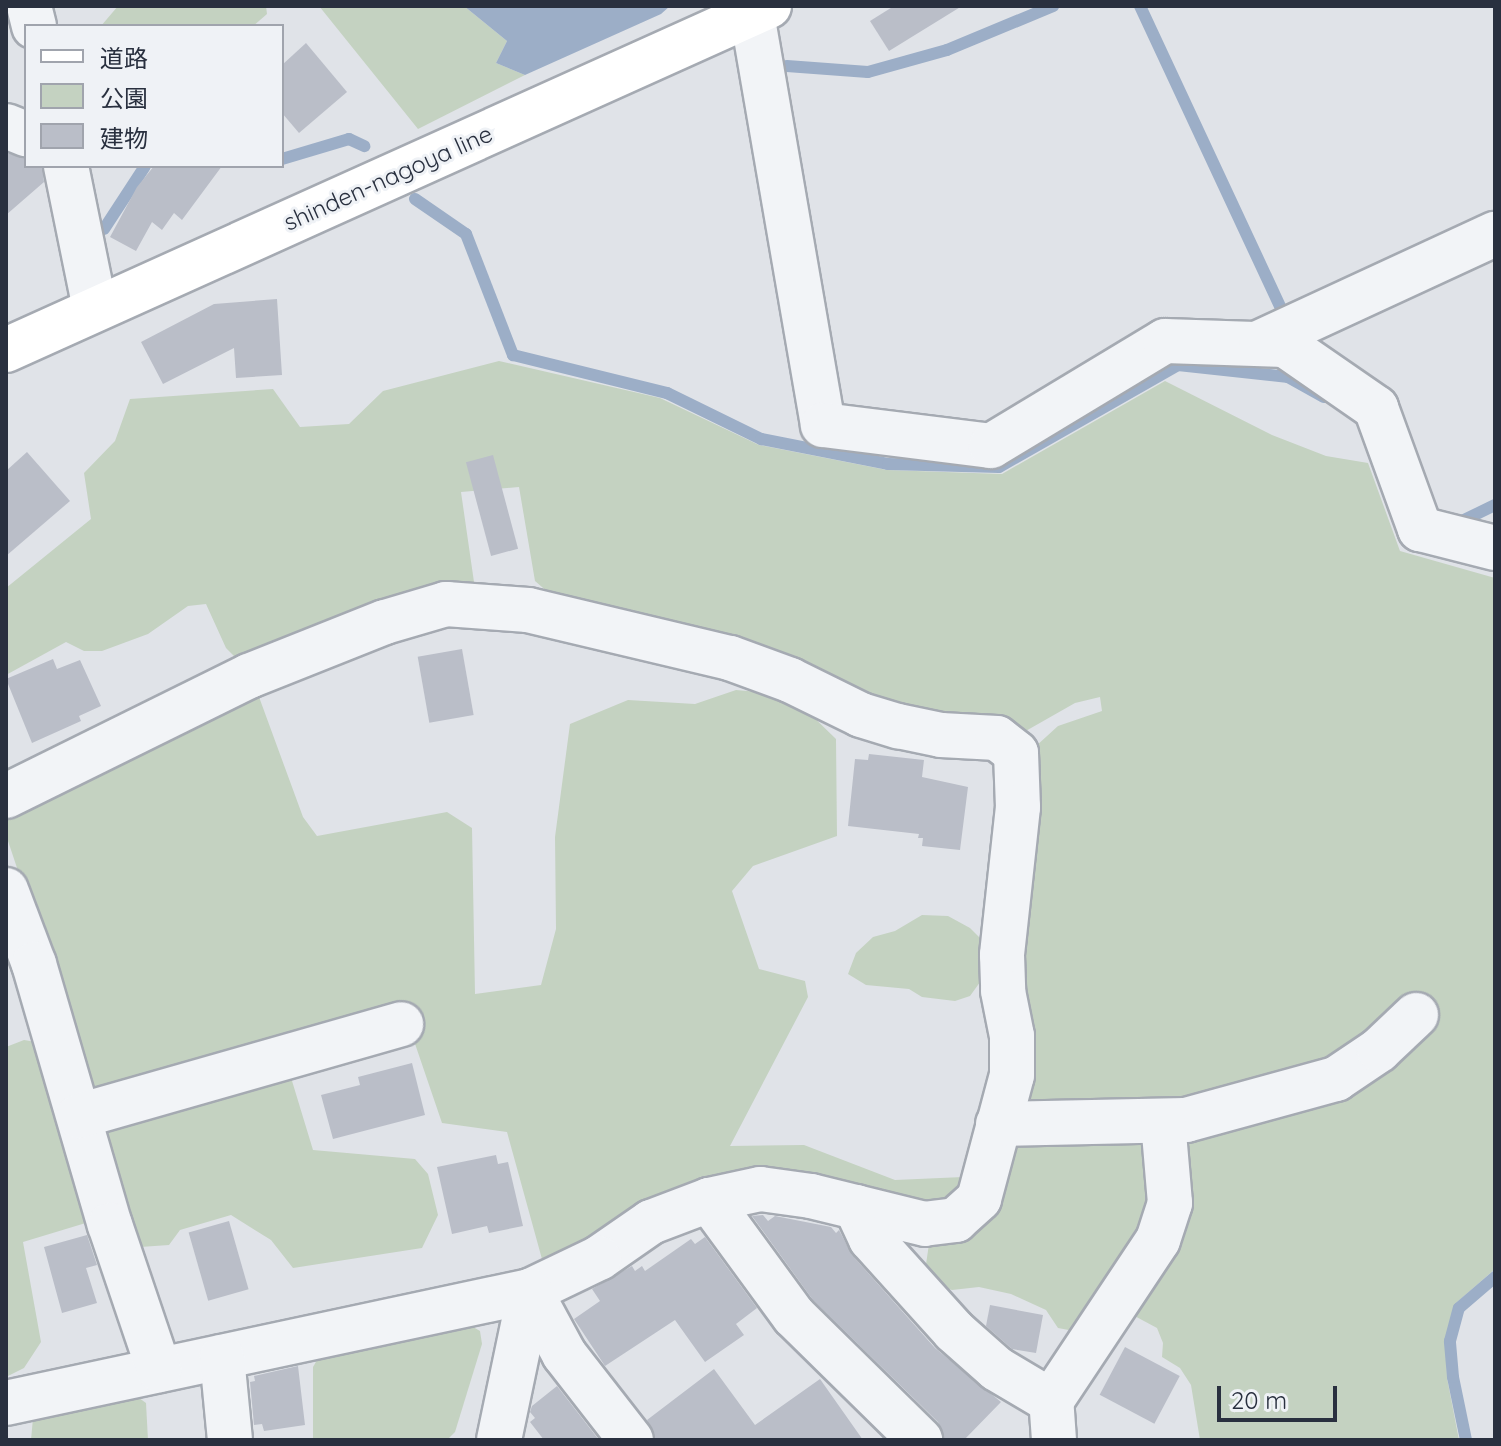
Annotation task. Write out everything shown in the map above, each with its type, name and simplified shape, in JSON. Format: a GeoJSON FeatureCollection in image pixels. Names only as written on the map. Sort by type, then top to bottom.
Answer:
{"type":"FeatureCollection","features":[{"type":"Feature","properties":{"kind":"main road","name":"shinden-nagoya line"},"geometry":{"type":"LineString","coordinates":[[6,350],[752,11]]}},
{"type":"Feature","properties":{"kind":"street"},"geometry":{"type":"LineString","coordinates":[[752,11],[823,425],[991,446],[1165,341],[1285,345],[1376,408],[1420,529],[1495,548]]}},
{"type":"Feature","properties":{"kind":"street"},"geometry":{"type":"LineString","coordinates":[[66,168],[95,309]]}},
{"type":"Feature","properties":{"kind":"street"},"geometry":{"type":"LineString","coordinates":[[1261,342],[1495,234]]}},
{"type":"Feature","properties":{"kind":"street"},"geometry":{"type":"LineString","coordinates":[[6,796],[249,676],[385,622],[446,604],[528,610],[715,654],[790,680],[861,715],[941,735],[997,738],[1016,753],[1018,807],[1002,955],[1003,991],[1012,1036],[1012,1075],[979,1199],[956,1220],[925,1224],[760,1189],[709,1200],[651,1222],[599,1258],[530,1291],[6,1403]]}},
{"type":"Feature","properties":{"kind":"street"},"geometry":{"type":"LineString","coordinates":[[6,890],[34,964],[110,1225],[159,1370]]}},
{"type":"Feature","properties":{"kind":"street"},"geometry":{"type":"LineString","coordinates":[[998,1124],[1186,1120],[1336,1079],[1379,1050],[1416,1015]]}},
{"type":"Feature","properties":{"kind":"street"},"geometry":{"type":"LineString","coordinates":[[79,1116],[401,1024]]}},
{"type":"Feature","properties":{"kind":"street"},"geometry":{"type":"LineString","coordinates":[[856,1207],[871,1239],[954,1331],[1052,1421],[1158,1240],[1170,1203],[1163,1121]]}},
{"type":"Feature","properties":{"kind":"street"},"geometry":{"type":"LineString","coordinates":[[709,1200],[794,1316],[920,1440]]}},
{"type":"Feature","properties":{"kind":"street"},"geometry":{"type":"LineString","coordinates":[[499,1440],[530,1291]]}},
{"type":"Feature","properties":{"kind":"street"},"geometry":{"type":"LineString","coordinates":[[530,1291],[564,1354],[631,1440]]}},
{"type":"Feature","properties":{"kind":"street"},"geometry":{"type":"LineString","coordinates":[[222,1357],[230,1440]]}},
{"type":"Feature","properties":{"kind":"green space"},"geometry":{"type":"Polygon","coordinates":[[[118,6],[266,6],[267,14],[255,24],[103,24],[118,6]]]}},
{"type":"Feature","properties":{"kind":"green space"},"geometry":{"type":"Polygon","coordinates":[[[319,6],[464,6],[507,41],[496,63],[525,75],[418,129],[319,6]]]}},
{"type":"Feature","properties":{"kind":"green space"},"geometry":{"type":"Polygon","coordinates":[[[499,361],[660,398],[759,445],[887,470],[1002,474],[1165,381],[1272,435],[1326,456],[1368,463],[1400,551],[1495,578],[1495,1269],[1456,1303],[1446,1339],[1447,1378],[1459,1440],[1200,1440],[1191,1385],[1180,1368],[1162,1357],[1163,1343],[1157,1328],[1129,1313],[1172,1128],[1358,1054],[1184,1111],[1012,1113],[1024,757],[1058,726],[1102,711],[1100,697],[1075,703],[1024,732],[949,727],[564,606],[535,581],[519,487],[461,492],[474,582],[465,590],[239,661],[226,648],[206,604],[188,606],[148,634],[102,651],[84,651],[66,642],[6,675],[6,588],[91,519],[84,473],[115,441],[130,399],[273,389],[300,427],[349,424],[383,391],[499,361]]]}},
{"type":"Feature","properties":{"kind":"green space"},"geometry":{"type":"Polygon","coordinates":[[[255,686],[303,817],[317,836],[447,812],[472,828],[475,994],[541,985],[556,929],[555,837],[570,724],[628,700],[695,704],[736,690],[782,694],[799,703],[836,739],[837,836],[753,866],[732,891],[759,969],[805,981],[808,997],[730,1146],[804,1145],[895,1180],[963,1177],[960,1207],[763,1179],[545,1270],[507,1132],[442,1123],[412,1035],[95,1101],[6,835],[6,809],[255,686]]]}},
{"type":"Feature","properties":{"kind":"green space"},"geometry":{"type":"Polygon","coordinates":[[[922,915],[948,916],[970,928],[986,944],[983,978],[970,996],[955,1001],[922,997],[909,989],[866,985],[848,974],[856,953],[873,937],[895,931],[922,915]]]}},
{"type":"Feature","properties":{"kind":"green space"},"geometry":{"type":"Polygon","coordinates":[[[24,1040],[42,1043],[89,1222],[23,1242],[41,1342],[24,1368],[6,1377],[6,1047],[24,1040]]]}},
{"type":"Feature","properties":{"kind":"green space"},"geometry":{"type":"Polygon","coordinates":[[[289,1071],[313,1150],[415,1159],[428,1174],[438,1215],[422,1248],[293,1268],[271,1240],[231,1215],[180,1230],[169,1245],[140,1247],[93,1128],[289,1071]]]}},
{"type":"Feature","properties":{"kind":"green space"},"geometry":{"type":"Polygon","coordinates":[[[1156,1128],[1159,1208],[1074,1331],[1058,1328],[1046,1310],[1011,1294],[979,1287],[952,1290],[935,1284],[925,1271],[929,1244],[1007,1134],[1156,1128]]]}},
{"type":"Feature","properties":{"kind":"green space"},"geometry":{"type":"Polygon","coordinates":[[[463,1321],[480,1331],[482,1344],[455,1432],[447,1440],[313,1440],[313,1367],[320,1355],[463,1321]]]}},
{"type":"Feature","properties":{"kind":"green space"},"geometry":{"type":"Polygon","coordinates":[[[135,1395],[146,1403],[148,1440],[31,1440],[33,1418],[135,1395]]]}},
{"type":"Feature","properties":{"kind":"water"},"geometry":{"type":"Polygon","coordinates":[[[464,6],[670,6],[661,14],[525,75],[496,63],[507,41],[464,6]]]}},
{"type":"Feature","properties":{"kind":"building"},"geometry":{"type":"Polygon","coordinates":[[[894,6],[962,6],[889,51],[870,21],[894,6]]]}},
{"type":"Feature","properties":{"kind":"building"},"geometry":{"type":"Polygon","coordinates":[[[306,43],[347,92],[299,133],[284,115],[284,63],[306,43]]]}},
{"type":"Feature","properties":{"kind":"building"},"geometry":{"type":"Polygon","coordinates":[[[6,153],[24,158],[24,168],[42,168],[44,182],[6,215],[6,153]]]}},
{"type":"Feature","properties":{"kind":"building"},"geometry":{"type":"Polygon","coordinates":[[[152,168],[221,168],[182,220],[174,213],[162,230],[152,222],[136,251],[110,237],[137,187],[152,168]]]}},
{"type":"Feature","properties":{"kind":"building"},"geometry":{"type":"Polygon","coordinates":[[[277,299],[282,375],[236,378],[234,348],[163,384],[141,342],[214,304],[277,299]]]}},
{"type":"Feature","properties":{"kind":"building"},"geometry":{"type":"Polygon","coordinates":[[[27,452],[70,501],[6,556],[6,471],[27,452]]]}},
{"type":"Feature","properties":{"kind":"building"},"geometry":{"type":"Polygon","coordinates":[[[493,455],[518,549],[491,556],[466,462],[493,455]]]}},
{"type":"Feature","properties":{"kind":"building"},"geometry":{"type":"Polygon","coordinates":[[[462,649],[474,715],[429,723],[418,657],[462,649]]]}},
{"type":"Feature","properties":{"kind":"building"},"geometry":{"type":"Polygon","coordinates":[[[53,659],[57,669],[80,660],[101,706],[79,716],[81,721],[32,743],[6,679],[53,659]]]}},
{"type":"Feature","properties":{"kind":"building"},"geometry":{"type":"Polygon","coordinates":[[[869,754],[924,760],[922,777],[968,787],[960,850],[922,846],[923,838],[918,838],[919,834],[848,826],[855,759],[868,760],[869,754]]]}},
{"type":"Feature","properties":{"kind":"building"},"geometry":{"type":"Polygon","coordinates":[[[412,1063],[425,1115],[333,1139],[321,1095],[360,1085],[358,1077],[412,1063]]]}},
{"type":"Feature","properties":{"kind":"building"},"geometry":{"type":"Polygon","coordinates":[[[496,1155],[498,1164],[508,1162],[523,1226],[489,1233],[487,1226],[452,1234],[437,1167],[496,1155]]]}},
{"type":"Feature","properties":{"kind":"building"},"geometry":{"type":"Polygon","coordinates":[[[763,1215],[768,1221],[775,1216],[831,1227],[836,1233],[839,1230],[852,1255],[935,1348],[1001,1402],[964,1440],[944,1440],[938,1422],[813,1300],[752,1216],[763,1215]]]}},
{"type":"Feature","properties":{"kind":"building"},"geometry":{"type":"Polygon","coordinates":[[[229,1221],[249,1289],[208,1301],[189,1233],[229,1221]]]}},
{"type":"Feature","properties":{"kind":"building"},"geometry":{"type":"Polygon","coordinates":[[[87,1235],[97,1265],[86,1268],[97,1303],[62,1313],[44,1247],[87,1235]]]}},
{"type":"Feature","properties":{"kind":"building"},"geometry":{"type":"Polygon","coordinates":[[[705,1237],[757,1308],[736,1324],[744,1335],[705,1362],[675,1320],[605,1366],[574,1319],[600,1301],[592,1289],[632,1266],[635,1271],[642,1266],[645,1271],[691,1239],[695,1244],[705,1237]]]}},
{"type":"Feature","properties":{"kind":"building"},"geometry":{"type":"Polygon","coordinates":[[[990,1305],[1043,1315],[1036,1353],[1012,1349],[986,1326],[990,1305]]]}},
{"type":"Feature","properties":{"kind":"building"},"geometry":{"type":"Polygon","coordinates":[[[1125,1347],[1180,1376],[1154,1424],[1100,1395],[1125,1347]]]}},
{"type":"Feature","properties":{"kind":"building"},"geometry":{"type":"Polygon","coordinates":[[[298,1366],[305,1425],[264,1431],[262,1424],[254,1425],[250,1382],[255,1381],[254,1376],[298,1366]]]}},
{"type":"Feature","properties":{"kind":"building"},"geometry":{"type":"Polygon","coordinates":[[[714,1369],[755,1425],[820,1379],[863,1440],[655,1440],[647,1420],[714,1369]]]}},
{"type":"Feature","properties":{"kind":"building"},"geometry":{"type":"Polygon","coordinates":[[[557,1386],[599,1440],[544,1440],[530,1422],[535,1418],[530,1412],[532,1406],[557,1386]]]}},
{"type":"Feature","properties":{"kind":"waterway"},"geometry":{"type":"LineString","coordinates":[[787,66],[868,72],[947,50],[1053,6]]}},
{"type":"Feature","properties":{"kind":"waterway"},"geometry":{"type":"LineString","coordinates":[[1140,6],[1281,309]]}},
{"type":"Feature","properties":{"kind":"waterway"},"geometry":{"type":"LineString","coordinates":[[284,158],[349,139],[364,146]]}},
{"type":"Feature","properties":{"kind":"waterway"},"geometry":{"type":"LineString","coordinates":[[104,229],[144,168]]}},
{"type":"Feature","properties":{"kind":"waterway"},"geometry":{"type":"LineString","coordinates":[[415,199],[466,234],[513,355],[667,393],[761,439],[888,464],[999,467],[1178,365],[1288,377],[1324,397]]}},
{"type":"Feature","properties":{"kind":"waterway"},"geometry":{"type":"LineString","coordinates":[[1460,522],[1495,505]]}},
{"type":"Feature","properties":{"kind":"waterway"},"geometry":{"type":"LineString","coordinates":[[1466,1440],[1453,1377],[1450,1341],[1459,1308],[1495,1277]]}}]}
